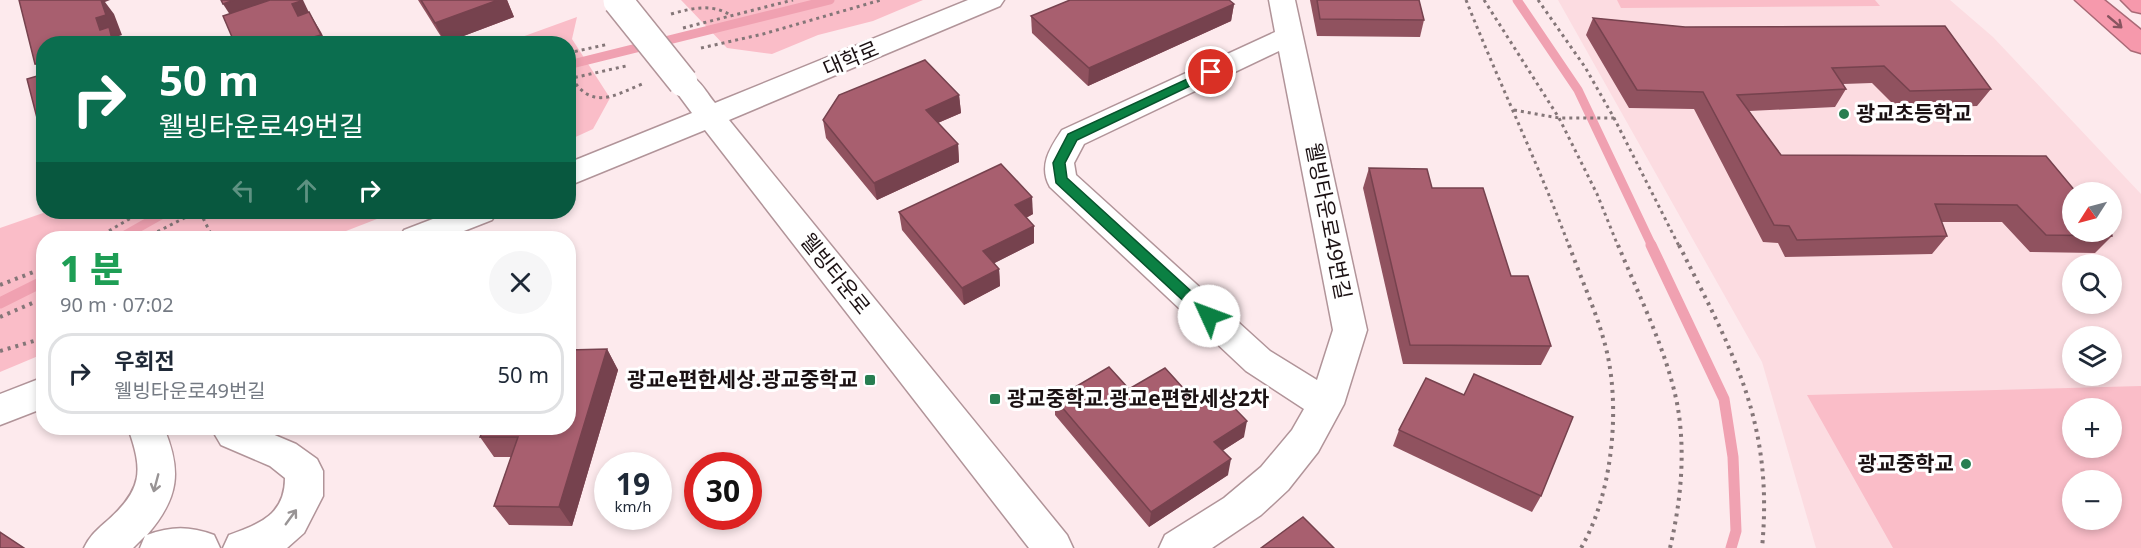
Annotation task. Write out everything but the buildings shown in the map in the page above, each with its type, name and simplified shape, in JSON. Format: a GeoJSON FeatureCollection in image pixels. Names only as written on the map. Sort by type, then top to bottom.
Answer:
{"type":"FeatureCollection","features":[{"type":"Feature","properties":{"kind":"highway"},"geometry":{"type":"LineString","coordinates":[[2088,0],[2141,44]]}},
{"type":"Feature","properties":{"kind":"highway"},"geometry":{"type":"LineString","coordinates":[[2134,0],[2141,5]]}},
{"type":"Feature","properties":{"kind":"street","name":"웰빙타운로"},"geometry":{"type":"LineString","coordinates":[[618,0],[1053,548]]}},
{"type":"Feature","properties":{"kind":"street","name":"대학로"},"geometry":{"type":"LineString","coordinates":[[576,173],[991,0]]}},
{"type":"Feature","properties":{"kind":"street","name":"웰빙타운로49번길"},"geometry":{"type":"LineString","coordinates":[[1179,548],[1263,489],[1294,458],[1326,404],[1340,371],[1350,330],[1282,0]]}},
{"type":"Feature","properties":{"kind":"street"},"geometry":{"type":"LineString","coordinates":[[1291,35],[1072,137],[1059,163],[1061,179],[1258,361],[1326,404]]}},
{"type":"Feature","properties":{"kind":"street"},"geometry":{"type":"LineString","coordinates":[[434,231],[464,219]]}},
{"type":"Feature","properties":{"kind":"street"},"geometry":{"type":"LineString","coordinates":[[0,410],[36,395]]}},
{"type":"Feature","properties":{"kind":"street"},"geometry":{"type":"LineString","coordinates":[[104,548],[134,524],[151,500],[159,475],[155,448],[149,435]]}},
{"type":"Feature","properties":{"kind":"street"},"geometry":{"type":"LineString","coordinates":[[236,435],[283,455],[304,471],[304,496],[290,522],[268,540],[243,548]]}},
{"type":"Feature","properties":{"kind":"street"},"geometry":{"type":"LineString","coordinates":[[160,548],[176,545],[200,548]]}},
{"type":"Feature","properties":{"kind":"path"},"geometry":{"type":"LineString","coordinates":[[695,50],[763,34],[881,0]]}},
{"type":"Feature","properties":{"kind":"path"},"geometry":{"type":"LineString","coordinates":[[1466,0],[1540,169],[1597,320],[1608,357],[1612,397],[1612,437],[1605,485],[1594,526],[1581,548]]}},
{"type":"Feature","properties":{"kind":"path"},"geometry":{"type":"LineString","coordinates":[[1484,0],[1559,118],[1597,194],[1662,353],[1677,403],[1682,452],[1680,498],[1670,548]]}},
{"type":"Feature","properties":{"kind":"path"},"geometry":{"type":"LineString","coordinates":[[1538,0],[1585,67],[1614,118],[1748,386],[1759,439],[1765,485],[1762,548]]}},
{"type":"Feature","properties":{"kind":"path"},"geometry":{"type":"LineString","coordinates":[[637,24],[699,7],[723,9],[732,17]]}},
{"type":"Feature","properties":{"kind":"path"},"geometry":{"type":"LineString","coordinates":[[576,78],[628,65]]}},
{"type":"Feature","properties":{"kind":"path"},"geometry":{"type":"LineString","coordinates":[[576,85],[584,94],[601,97],[679,76]]}},
{"type":"Feature","properties":{"kind":"path"},"geometry":{"type":"LineString","coordinates":[[1513,110],[1559,118],[1614,118]]}},
{"type":"Feature","properties":{"kind":"path"},"geometry":{"type":"LineString","coordinates":[[109,231],[129,219]]}},
{"type":"Feature","properties":{"kind":"path"},"geometry":{"type":"LineString","coordinates":[[160,231],[184,219]]}},
{"type":"Feature","properties":{"kind":"path"},"geometry":{"type":"LineString","coordinates":[[0,285],[36,271]]}},
{"type":"Feature","properties":{"kind":"path"},"geometry":{"type":"LineString","coordinates":[[0,317],[36,301]]}},
{"type":"Feature","properties":{"kind":"path"},"geometry":{"type":"LineString","coordinates":[[0,351],[36,341]]}},
{"type":"Feature","properties":{"kind":"shaded area"},"geometry":{"type":"Polygon","coordinates":[[[681,0],[923,0],[873,21],[818,35],[772,54],[727,48],[681,0]]]}},
{"type":"Feature","properties":{"kind":"shaded area","name":"광교초등학교"},"geometry":{"type":"Polygon","coordinates":[[[1558,0],[1950,0],[1993,37],[2141,194],[2141,548],[1816,548],[1762,362],[1558,0]]]}},
{"type":"Feature","properties":{"kind":"shaded area"},"geometry":{"type":"Polygon","coordinates":[[[1617,0],[1875,0],[1880,6],[1621,8],[1617,0]]]}},
{"type":"Feature","properties":{"kind":"shaded area"},"geometry":{"type":"Polygon","coordinates":[[[577,17],[573,36],[524,36],[577,17]]]}},
{"type":"Feature","properties":{"kind":"shaded area"},"geometry":{"type":"Polygon","coordinates":[[[576,45],[610,98],[593,129],[576,137],[576,45]]]}},
{"type":"Feature","properties":{"kind":"shaded area"},"geometry":{"type":"Polygon","coordinates":[[[36,215],[36,219],[377,219],[346,231],[36,231],[36,357],[0,372],[0,228],[36,215]]]}},
{"type":"Feature","properties":{"kind":"shaded area","name":"광교중학교"},"geometry":{"type":"Polygon","coordinates":[[[2141,386],[2141,548],[1893,548],[1807,395],[2141,386]]]}},
{"type":"Feature","properties":{"kind":"waterway"},"geometry":{"type":"LineString","coordinates":[[576,63],[830,0]]}},
{"type":"Feature","properties":{"kind":"waterway"},"geometry":{"type":"LineString","coordinates":[[1517,0],[1578,90],[1652,246]]}},
{"type":"Feature","properties":{"kind":"waterway"},"geometry":{"type":"LineString","coordinates":[[132,231],[154,219]]}},
{"type":"Feature","properties":{"kind":"waterway"},"geometry":{"type":"LineString","coordinates":[[1651,245],[1724,399],[1733,457],[1736,531],[1731,548]]}},
{"type":"Feature","properties":{"kind":"waterway"},"geometry":{"type":"LineString","coordinates":[[0,303],[36,285]]}},
{"type":"Feature","properties":{"kind":"place","name":"광교초등학교"},"geometry":{"type":"Point","coordinates":[1844,114]}},
{"type":"Feature","properties":{"kind":"place","name":"광교e편한세상.광교중학교"},"geometry":{"type":"Point","coordinates":[870,380]}},
{"type":"Feature","properties":{"kind":"place","name":"광교중학교.광교e편한세상2차"},"geometry":{"type":"Point","coordinates":[995,399]}},
{"type":"Feature","properties":{"kind":"place","name":"광교중학교"},"geometry":{"type":"Point","coordinates":[1966,464]}},
{"type":"Feature","properties":{"kind":"route"},"geometry":{"type":"LineString","coordinates":[[1209,316],[1061,179],[1059,163],[1072,137],[1211,72]]}}]}
